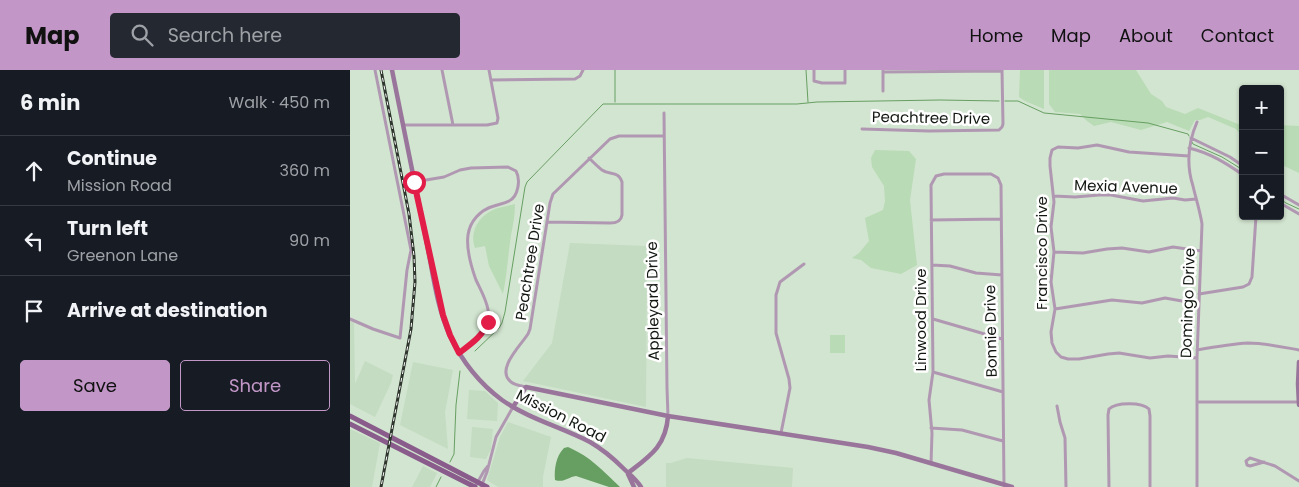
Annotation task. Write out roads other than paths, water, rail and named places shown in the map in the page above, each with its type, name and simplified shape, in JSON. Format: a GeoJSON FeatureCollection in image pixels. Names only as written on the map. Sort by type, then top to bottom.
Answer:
{"type":"FeatureCollection","features":[{"type":"Feature","properties":{"kind":"main road"},"geometry":{"type":"LineString","coordinates":[[350,416],[433,462],[464,482],[481,486]]}},
{"type":"Feature","properties":{"kind":"main road"},"geometry":{"type":"LineString","coordinates":[[350,424],[425,462],[441,463],[481,486]]}},
{"type":"Feature","properties":{"kind":"street"},"geometry":{"type":"LineString","coordinates":[[350,319],[400,338],[411,250],[375,70]]}},
{"type":"Feature","properties":{"kind":"street","name":"Mission Road"},"geometry":{"type":"LineString","coordinates":[[392,70],[443,315],[459,353],[471,370],[501,399],[526,414],[600,448],[628,472]]}},
{"type":"Feature","properties":{"kind":"street"},"geometry":{"type":"LineString","coordinates":[[442,70],[453,125]]}},
{"type":"Feature","properties":{"kind":"street"},"geometry":{"type":"LineString","coordinates":[[403,126],[487,125],[497,123],[498,118],[489,70]]}},
{"type":"Feature","properties":{"kind":"street"},"geometry":{"type":"LineString","coordinates":[[491,80],[575,79],[584,70]]}},
{"type":"Feature","properties":{"kind":"street"},"geometry":{"type":"LineString","coordinates":[[814,70],[814,81],[822,83],[845,83],[845,70]]}},
{"type":"Feature","properties":{"kind":"street"},"geometry":{"type":"LineString","coordinates":[[883,91],[883,71],[1002,71]]}},
{"type":"Feature","properties":{"kind":"street","name":"Peachtree Drive"},"geometry":{"type":"LineString","coordinates":[[862,129],[929,131],[1000,129],[1002,124],[1002,71]]}},
{"type":"Feature","properties":{"kind":"street","name":"Appleyard Drive"},"geometry":{"type":"LineString","coordinates":[[628,472],[650,456],[662,442],[668,425],[664,113]]}},
{"type":"Feature","properties":{"kind":"street","name":"Domingo Drive"},"geometry":{"type":"LineString","coordinates":[[1197,122],[1191,138],[1189,156],[1190,173],[1202,224],[1197,350],[1197,487]]}},
{"type":"Feature","properties":{"kind":"street","name":"Peachtree Drive"},"geometry":{"type":"LineString","coordinates":[[526,387],[511,382],[506,376],[505,369],[530,329],[551,197],[589,158],[614,137],[664,136]]}},
{"type":"Feature","properties":{"kind":"street"},"geometry":{"type":"LineString","coordinates":[[1191,138],[1239,163]]}},
{"type":"Feature","properties":{"kind":"street","name":"Francisco Drive"},"geometry":{"type":"LineString","coordinates":[[1189,156],[1130,152],[1097,145],[1078,148],[1058,147],[1052,150],[1050,166],[1054,196],[1050,227],[1054,252],[1051,282],[1055,309],[1051,326],[1051,338],[1054,348],[1064,358],[1073,359],[1119,353],[1150,358],[1168,356],[1197,358]]}},
{"type":"Feature","properties":{"kind":"street"},"geometry":{"type":"LineString","coordinates":[[1190,148],[1225,162],[1239,172]]}},
{"type":"Feature","properties":{"kind":"street"},"geometry":{"type":"LineString","coordinates":[[547,222],[610,223],[618,222],[621,219],[621,179],[617,174],[604,171],[589,158]]}},
{"type":"Feature","properties":{"kind":"street"},"geometry":{"type":"LineString","coordinates":[[414,182],[444,177],[460,170],[471,168],[508,167],[516,171],[518,176],[516,192],[513,198],[482,211],[476,216],[470,227],[467,238],[468,253],[476,278],[488,305],[488,317],[483,333],[459,353]]}},
{"type":"Feature","properties":{"kind":"street","name":"Bonnie Drive"},"geometry":{"type":"LineString","coordinates":[[936,176],[944,174],[993,174],[998,178],[1001,186],[1004,485]]}},
{"type":"Feature","properties":{"kind":"street","name":"Linwood Drive"},"geometry":{"type":"LineString","coordinates":[[931,464],[929,400],[933,372],[933,319],[931,185],[936,176]]}},
{"type":"Feature","properties":{"kind":"street","name":"Mexia Avenue"},"geometry":{"type":"LineString","coordinates":[[1054,196],[1111,195],[1143,201],[1173,198],[1196,199]]}},
{"type":"Feature","properties":{"kind":"street"},"geometry":{"type":"LineString","coordinates":[[1284,196],[1299,205]]}},
{"type":"Feature","properties":{"kind":"street"},"geometry":{"type":"LineString","coordinates":[[1284,205],[1299,214]]}},
{"type":"Feature","properties":{"kind":"street"},"geometry":{"type":"LineString","coordinates":[[931,220],[1001,219]]}},
{"type":"Feature","properties":{"kind":"street"},"geometry":{"type":"LineString","coordinates":[[1199,294],[1243,287],[1249,284],[1253,272],[1256,220]]}},
{"type":"Feature","properties":{"kind":"street"},"geometry":{"type":"LineString","coordinates":[[1054,252],[1083,253],[1122,248],[1149,252],[1173,247],[1200,251]]}},
{"type":"Feature","properties":{"kind":"street"},"geometry":{"type":"LineString","coordinates":[[781,434],[790,388],[776,333],[776,294],[780,282],[804,264]]}},
{"type":"Feature","properties":{"kind":"street"},"geometry":{"type":"LineString","coordinates":[[932,266],[950,266],[976,273],[1002,275]]}},
{"type":"Feature","properties":{"kind":"street"},"geometry":{"type":"LineString","coordinates":[[1055,309],[1112,300],[1146,303],[1165,298],[1199,304]]}},
{"type":"Feature","properties":{"kind":"street"},"geometry":{"type":"LineString","coordinates":[[933,319],[1002,339]]}},
{"type":"Feature","properties":{"kind":"street"},"geometry":{"type":"LineString","coordinates":[[1197,350],[1249,344],[1272,345],[1299,350]]}},
{"type":"Feature","properties":{"kind":"street"},"geometry":{"type":"LineString","coordinates":[[1197,402],[1299,403],[1299,362]]}},
{"type":"Feature","properties":{"kind":"street"},"geometry":{"type":"LineString","coordinates":[[933,372],[1003,392]]}},
{"type":"Feature","properties":{"kind":"street"},"geometry":{"type":"LineString","coordinates":[[481,486],[489,466],[496,437],[526,387]]}},
{"type":"Feature","properties":{"kind":"street","name":"Mission Road"},"geometry":{"type":"LineString","coordinates":[[526,387],[668,416],[868,447],[896,453],[1012,487]]}},
{"type":"Feature","properties":{"kind":"street"},"geometry":{"type":"LineString","coordinates":[[1109,487],[1108,415],[1111,407],[1116,404],[1143,405],[1148,407],[1150,411],[1150,487]]}},
{"type":"Feature","properties":{"kind":"street"},"geometry":{"type":"LineString","coordinates":[[1057,406],[1058,417],[1065,438],[1066,487]]}},
{"type":"Feature","properties":{"kind":"street"},"geometry":{"type":"LineString","coordinates":[[931,428],[962,430],[1004,441]]}},
{"type":"Feature","properties":{"kind":"street"},"geometry":{"type":"LineString","coordinates":[[1264,462],[1250,466],[1246,462],[1250,458],[1264,462],[1275,466],[1299,481]]}},
{"type":"Feature","properties":{"kind":"street"},"geometry":{"type":"LineString","coordinates":[[628,472],[634,487]]}},
{"type":"Feature","properties":{"kind":"street"},"geometry":{"type":"LineString","coordinates":[[628,472],[641,487]]}},
{"type":"Feature","properties":{"kind":"street"},"geometry":{"type":"LineString","coordinates":[[464,482],[468,487]]}},
{"type":"Feature","properties":{"kind":"waterway"},"geometry":{"type":"LineString","coordinates":[[615,70],[615,102]]}},
{"type":"Feature","properties":{"kind":"waterway"},"geometry":{"type":"LineString","coordinates":[[806,70],[808,102]]}},
{"type":"Feature","properties":{"kind":"waterway"},"geometry":{"type":"LineString","coordinates":[[475,351],[502,323],[527,182],[603,104],[999,101]]}},
{"type":"Feature","properties":{"kind":"waterway"},"geometry":{"type":"LineString","coordinates":[[1005,101],[1018,101],[1044,113],[1148,123],[1188,134],[1189,136]]}},
{"type":"Feature","properties":{"kind":"waterway"},"geometry":{"type":"LineString","coordinates":[[1192,142],[1239,168]]}},
{"type":"Feature","properties":{"kind":"waterway"},"geometry":{"type":"LineString","coordinates":[[1284,202],[1299,209]]}},
{"type":"Feature","properties":{"kind":"waterway"},"geometry":{"type":"LineString","coordinates":[[450,462],[454,454],[456,405],[460,371]]}},
{"type":"Feature","properties":{"kind":"waterway"},"geometry":{"type":"LineString","coordinates":[[436,487],[441,477]]}},
{"type":"Feature","properties":{"kind":"railway"},"geometry":{"type":"LineString","coordinates":[[381,70],[409,214],[415,282],[411,329],[381,487]]}}]}
